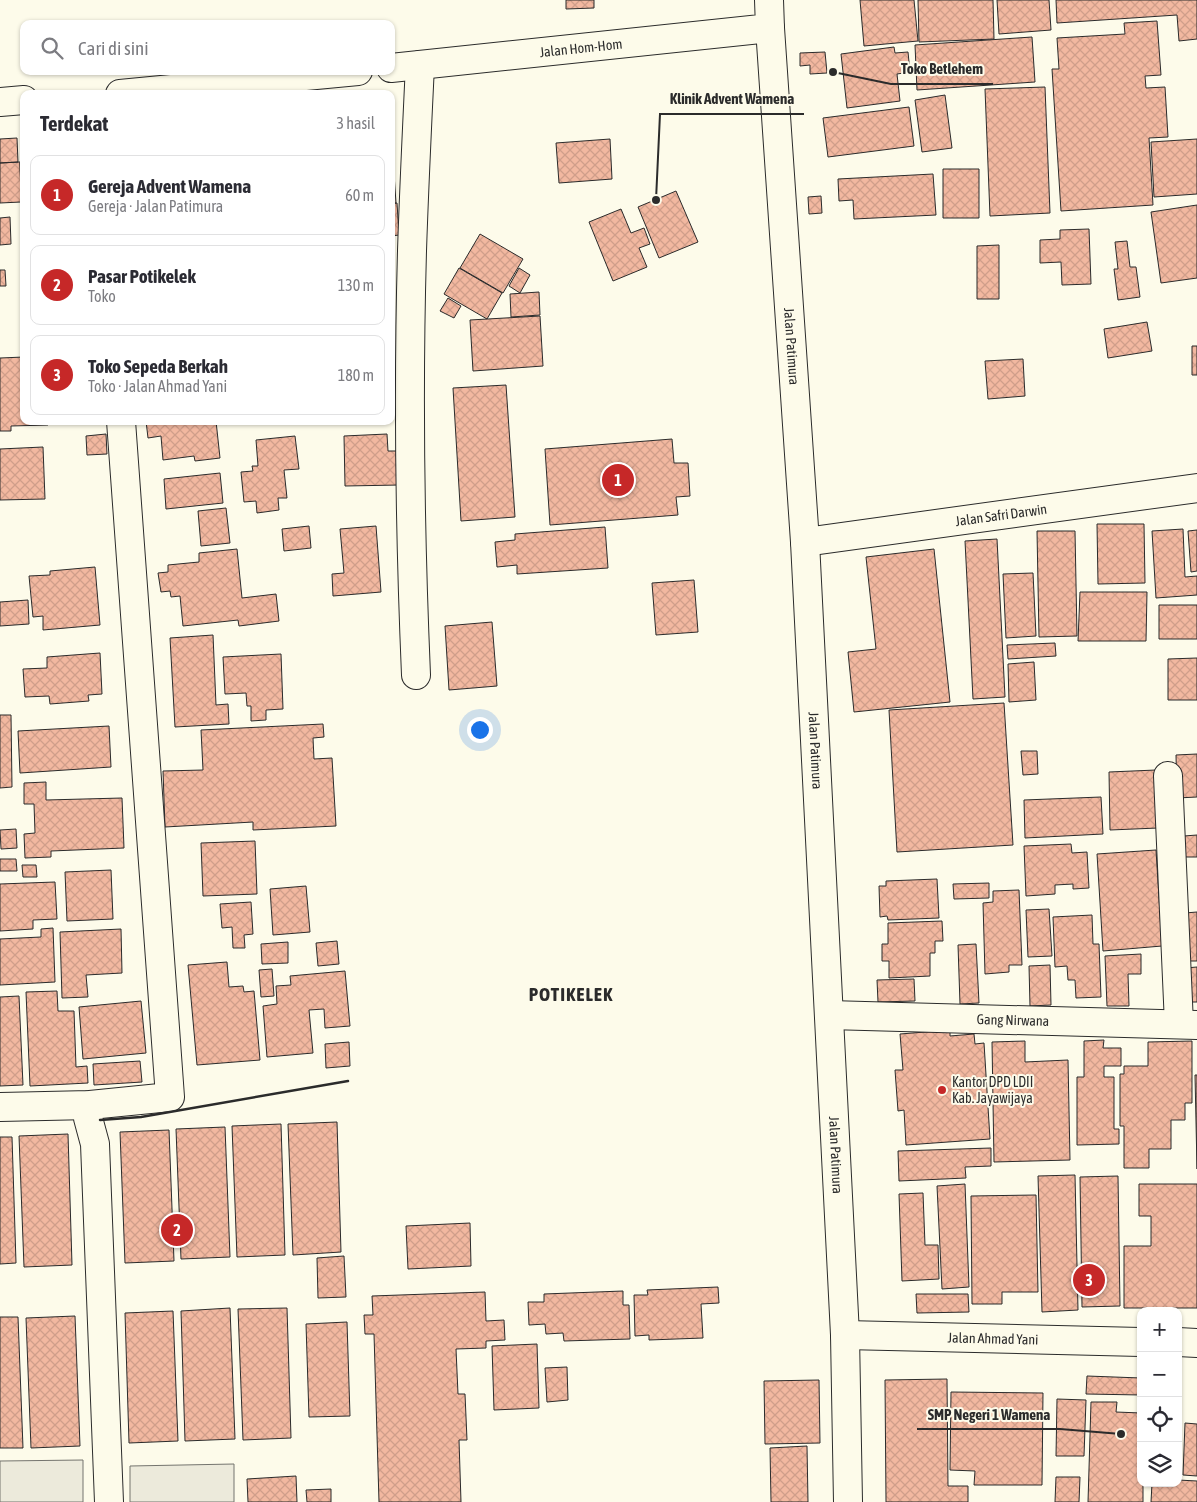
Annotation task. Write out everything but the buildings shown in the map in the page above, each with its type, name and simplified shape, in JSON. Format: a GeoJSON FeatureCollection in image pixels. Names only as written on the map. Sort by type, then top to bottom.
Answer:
{"type":"FeatureCollection","features":[{"type":"Feature","properties":{"kind":"main road","name":"Jalan Patimura"},"geometry":{"type":"LineString","coordinates":[[769,0],[805,542],[845,1335],[848,1502]]}},
{"type":"Feature","properties":{"kind":"main road","name":"Jalan Hom-Hom"},"geometry":{"type":"LineString","coordinates":[[395,68],[770,28]]}},
{"type":"Feature","properties":{"kind":"main road"},"geometry":{"type":"LineString","coordinates":[[416,675],[410,430],[412,251],[420,65]]}},
{"type":"Feature","properties":{"kind":"main road"},"geometry":{"type":"LineString","coordinates":[[161,90],[317,75]]}},
{"type":"Feature","properties":{"kind":"main road"},"geometry":{"type":"LineString","coordinates":[[0,102],[20,100]]}},
{"type":"Feature","properties":{"kind":"main road"},"geometry":{"type":"LineString","coordinates":[[0,1107],[90,1106],[170,1096],[121,425]]}},
{"type":"Feature","properties":{"kind":"main road","name":"Jalan Safri Darwin"},"geometry":{"type":"LineString","coordinates":[[805,542],[1197,488]]}},
{"type":"Feature","properties":{"kind":"main road"},"geometry":{"type":"LineString","coordinates":[[1168,776],[1188,1025]]}},
{"type":"Feature","properties":{"kind":"main road","name":"Gang Nirwana"},"geometry":{"type":"LineString","coordinates":[[829,1015],[1188,1025]]}},
{"type":"Feature","properties":{"kind":"main road"},"geometry":{"type":"LineString","coordinates":[[90,1106],[88,1118],[95,1144],[109,1502]]}},
{"type":"Feature","properties":{"kind":"main road","name":"Jalan Ahmad Yani"},"geometry":{"type":"LineString","coordinates":[[845,1335],[1137,1342]]}},
{"type":"Feature","properties":{"kind":"main road"},"geometry":{"type":"LineString","coordinates":[[1182,1342],[1197,1343]]}},
{"type":"Feature","properties":{"kind":"shaded area"},"geometry":{"type":"Polygon","coordinates":[[[83,1460],[83,1502],[0,1502],[0,1461],[83,1460]]]}},
{"type":"Feature","properties":{"kind":"shaded area"},"geometry":{"type":"Polygon","coordinates":[[[234,1464],[234,1502],[130,1502],[130,1466],[234,1464]]]}},
{"type":"Feature","properties":{"kind":"wall"},"geometry":{"type":"LineString","coordinates":[[100,1120],[141,1117],[348,1081]]}},
{"type":"Feature","properties":{"kind":"place","name":"Toko Betlehem"},"geometry":{"type":"Point","coordinates":[833,72]}},
{"type":"Feature","properties":{"kind":"place","name":"Klinik Advent Wamena"},"geometry":{"type":"Point","coordinates":[656,200]}},
{"type":"Feature","properties":{"kind":"place","name":"Gereja Advent Wamena"},"geometry":{"type":"Point","coordinates":[618,480]}},
{"type":"Feature","properties":{"kind":"place","name":"Kantor DPD LDII Kab. Jayawijaya"},"geometry":{"type":"Point","coordinates":[942,1090]}},
{"type":"Feature","properties":{"kind":"place","name":"Pasar Potikelek"},"geometry":{"type":"Point","coordinates":[177,1230]}},
{"type":"Feature","properties":{"kind":"place","name":"Toko Sepeda Berkah"},"geometry":{"type":"Point","coordinates":[1089,1280]}},
{"type":"Feature","properties":{"kind":"place","name":"SMP Negeri 1 Wamena"},"geometry":{"type":"Point","coordinates":[1121,1434]}},
{"type":"Feature","properties":{"kind":"district","name":"POTIKELEK"},"geometry":{"type":"Point","coordinates":[571,994]}}]}
